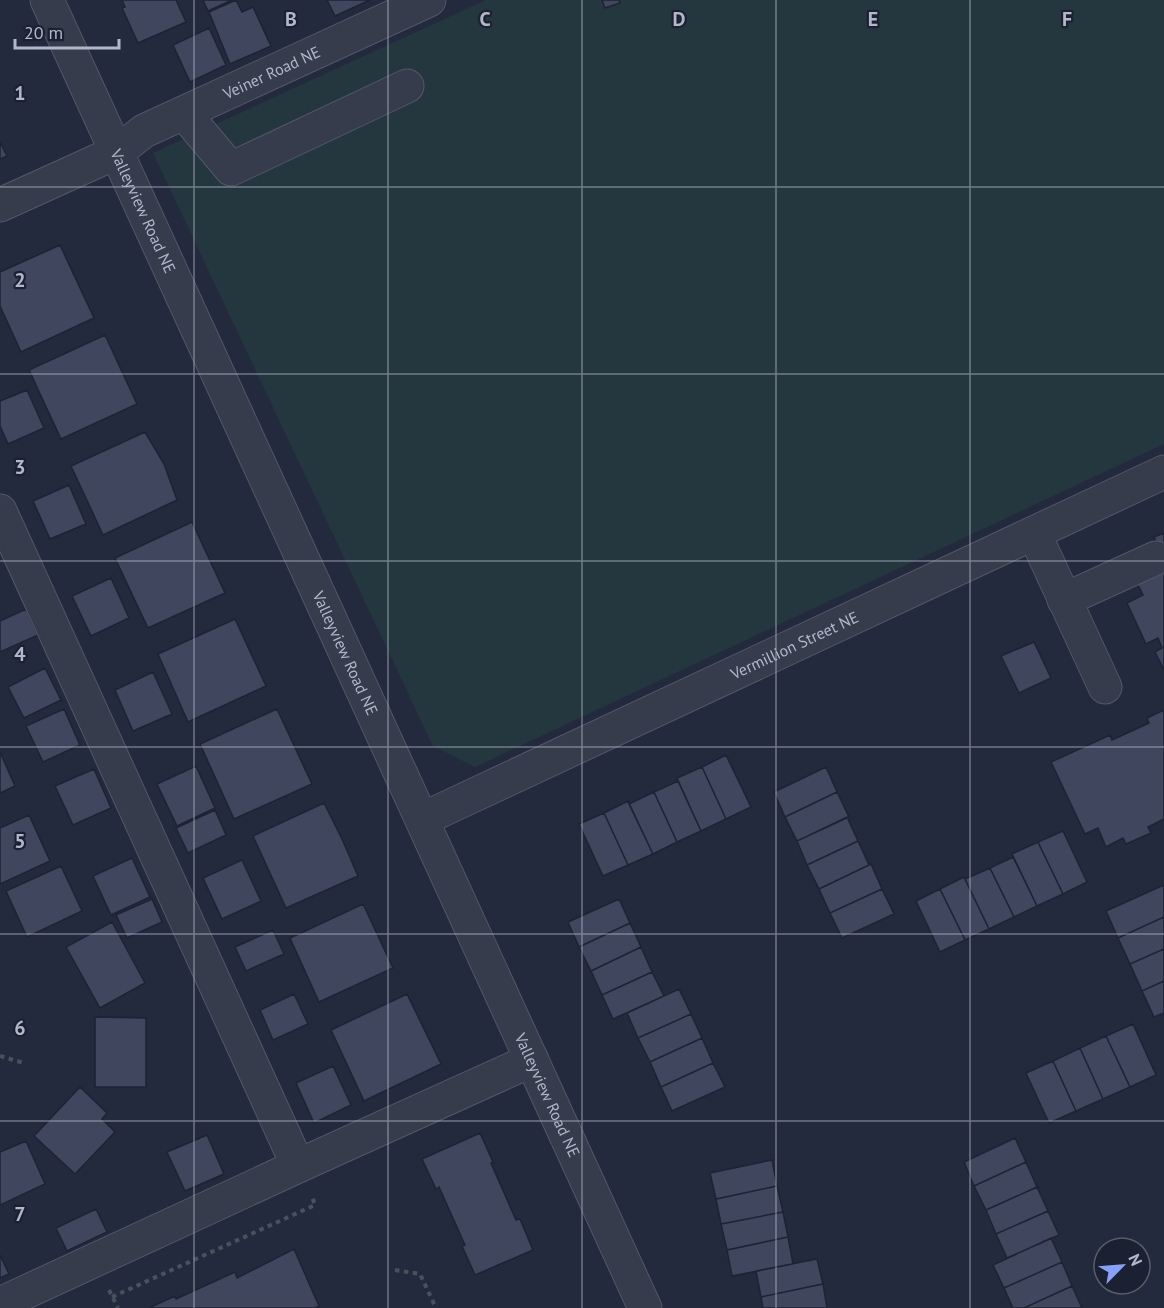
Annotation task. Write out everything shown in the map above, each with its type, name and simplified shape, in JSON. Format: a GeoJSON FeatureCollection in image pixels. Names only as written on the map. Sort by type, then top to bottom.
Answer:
{"type":"FeatureCollection","features":[{"type":"Feature","properties":{"kind":"street","name":"Valleyview Road NE"},"geometry":{"type":"LineString","coordinates":[[47,0],[645,1308]]}},
{"type":"Feature","properties":{"kind":"street","name":"Veiner Road NE"},"geometry":{"type":"LineString","coordinates":[[0,205],[117,152],[144,131],[429,0]]}},
{"type":"Feature","properties":{"kind":"street"},"geometry":{"type":"LineString","coordinates":[[184,113],[231,169],[407,86]]}},
{"type":"Feature","properties":{"kind":"street","name":"Vermillion Street NE"},"geometry":{"type":"LineString","coordinates":[[423,819],[1164,472]]}},
{"type":"Feature","properties":{"kind":"street"},"geometry":{"type":"LineString","coordinates":[[0,511],[298,1166]]}},
{"type":"Feature","properties":{"kind":"street"},"geometry":{"type":"LineString","coordinates":[[1034,533],[1105,687]]}},
{"type":"Feature","properties":{"kind":"street"},"geometry":{"type":"LineString","coordinates":[[1064,600],[1156,558]]}},
{"type":"Feature","properties":{"kind":"street"},"geometry":{"type":"LineString","coordinates":[[0,1304],[532,1060]]}},
{"type":"Feature","properties":{"kind":"path"},"geometry":{"type":"LineString","coordinates":[[0,1056],[24,1063]]}},
{"type":"Feature","properties":{"kind":"path"},"geometry":{"type":"LineString","coordinates":[[112,1297],[315,1204],[298,1166]]}},
{"type":"Feature","properties":{"kind":"path"},"geometry":{"type":"LineString","coordinates":[[395,1270],[420,1274],[436,1308]]}},
{"type":"Feature","properties":{"kind":"shaded area"},"geometry":{"type":"Polygon","coordinates":[[[486,0],[1164,0],[1164,444],[475,767],[433,746],[153,153],[486,0]]]}},
{"type":"Feature","properties":{"kind":"building"},"geometry":{"type":"Polygon","coordinates":[[[122,0],[176,0],[186,22],[138,43],[122,8],[125,7],[122,0]]]}},
{"type":"Feature","properties":{"kind":"building"},"geometry":{"type":"Polygon","coordinates":[[[203,0],[232,0],[208,11],[203,0]]]}},
{"type":"Feature","properties":{"kind":"building"},"geometry":{"type":"Polygon","coordinates":[[[236,0],[242,12],[253,7],[271,46],[230,64],[209,12],[236,0]]]}},
{"type":"Feature","properties":{"kind":"building"},"geometry":{"type":"Polygon","coordinates":[[[327,0],[370,0],[335,16],[327,0]]]}},
{"type":"Feature","properties":{"kind":"building"},"geometry":{"type":"Polygon","coordinates":[[[602,0],[619,0],[620,3],[605,8],[602,0]]]}},
{"type":"Feature","properties":{"kind":"building"},"geometry":{"type":"Polygon","coordinates":[[[209,28],[226,65],[190,82],[173,45],[209,28]]]}},
{"type":"Feature","properties":{"kind":"building"},"geometry":{"type":"Polygon","coordinates":[[[0,142],[7,156],[0,159],[0,142]]]}},
{"type":"Feature","properties":{"kind":"building"},"geometry":{"type":"Polygon","coordinates":[[[60,245],[94,318],[21,352],[0,306],[0,272],[60,245]]]}},
{"type":"Feature","properties":{"kind":"building"},"geometry":{"type":"Polygon","coordinates":[[[105,335],[137,404],[61,439],[29,370],[105,335]]]}},
{"type":"Feature","properties":{"kind":"building"},"geometry":{"type":"Polygon","coordinates":[[[27,390],[44,428],[8,444],[0,426],[0,401],[27,390]]]}},
{"type":"Feature","properties":{"kind":"building"},"geometry":{"type":"Polygon","coordinates":[[[145,432],[164,464],[177,500],[103,535],[71,466],[145,432]]]}},
{"type":"Feature","properties":{"kind":"building"},"geometry":{"type":"Polygon","coordinates":[[[69,485],[86,524],[50,539],[33,501],[69,485]]]}},
{"type":"Feature","properties":{"kind":"building"},"geometry":{"type":"Polygon","coordinates":[[[192,522],[225,593],[148,628],[115,558],[192,522]]]}},
{"type":"Feature","properties":{"kind":"building"},"geometry":{"type":"Polygon","coordinates":[[[1164,533],[1164,670],[1155,652],[1162,648],[1158,638],[1146,644],[1127,603],[1143,595],[1136,581],[1158,547],[1154,537],[1164,533]]]}},
{"type":"Feature","properties":{"kind":"building"},"geometry":{"type":"Polygon","coordinates":[[[111,578],[129,618],[91,636],[72,596],[111,578]]]}},
{"type":"Feature","properties":{"kind":"building"},"geometry":{"type":"Polygon","coordinates":[[[26,609],[38,635],[0,652],[0,621],[26,609]]]}},
{"type":"Feature","properties":{"kind":"building"},"geometry":{"type":"Polygon","coordinates":[[[235,619],[266,686],[188,722],[158,654],[235,619]]]}},
{"type":"Feature","properties":{"kind":"building"},"geometry":{"type":"Polygon","coordinates":[[[1034,642],[1051,678],[1019,693],[1001,656],[1034,642]]]}},
{"type":"Feature","properties":{"kind":"building"},"geometry":{"type":"Polygon","coordinates":[[[45,668],[61,700],[24,718],[8,687],[45,668]]]}},
{"type":"Feature","properties":{"kind":"building"},"geometry":{"type":"Polygon","coordinates":[[[153,672],[172,714],[133,731],[115,690],[153,672]]]}},
{"type":"Feature","properties":{"kind":"building"},"geometry":{"type":"Polygon","coordinates":[[[64,709],[80,745],[43,762],[26,726],[64,709]]]}},
{"type":"Feature","properties":{"kind":"building"},"geometry":{"type":"Polygon","coordinates":[[[277,709],[312,784],[234,819],[200,744],[277,709]]]}},
{"type":"Feature","properties":{"kind":"building"},"geometry":{"type":"Polygon","coordinates":[[[1164,710],[1164,819],[1148,827],[1151,833],[1126,844],[1123,838],[1106,847],[1098,828],[1085,834],[1051,762],[1110,735],[1112,740],[1149,723],[1147,718],[1164,710]]]}},
{"type":"Feature","properties":{"kind":"building"},"geometry":{"type":"Polygon","coordinates":[[[0,752],[15,786],[0,793],[0,752]]]}},
{"type":"Feature","properties":{"kind":"building"},"geometry":{"type":"Polygon","coordinates":[[[726,755],[751,807],[726,819],[702,767],[726,755]]]}},
{"type":"Feature","properties":{"kind":"building"},"geometry":{"type":"Polygon","coordinates":[[[196,766],[215,808],[177,826],[157,784],[196,766]]]}},
{"type":"Feature","properties":{"kind":"building"},"geometry":{"type":"Polygon","coordinates":[[[702,767],[726,819],[701,831],[677,778],[702,767]]]}},
{"type":"Feature","properties":{"kind":"building"},"geometry":{"type":"Polygon","coordinates":[[[826,767],[837,792],[785,817],[774,792],[826,767]]]}},
{"type":"Feature","properties":{"kind":"building"},"geometry":{"type":"Polygon","coordinates":[[[94,769],[111,808],[73,825],[55,786],[94,769]]]}},
{"type":"Feature","properties":{"kind":"building"},"geometry":{"type":"Polygon","coordinates":[[[678,781],[701,831],[677,842],[654,792],[678,781]]]}},
{"type":"Feature","properties":{"kind":"building"},"geometry":{"type":"Polygon","coordinates":[[[654,792],[677,842],[653,854],[629,804],[654,792]]]}},
{"type":"Feature","properties":{"kind":"building"},"geometry":{"type":"Polygon","coordinates":[[[837,792],[849,817],[797,841],[785,817],[837,792]]]}},
{"type":"Feature","properties":{"kind":"building"},"geometry":{"type":"Polygon","coordinates":[[[628,801],[653,854],[628,865],[604,813],[628,801]]]}},
{"type":"Feature","properties":{"kind":"building"},"geometry":{"type":"Polygon","coordinates":[[[324,803],[358,876],[286,908],[253,836],[324,803]]]}},
{"type":"Feature","properties":{"kind":"building"},"geometry":{"type":"Polygon","coordinates":[[[215,810],[226,835],[188,853],[176,828],[215,810]]]}},
{"type":"Feature","properties":{"kind":"building"},"geometry":{"type":"Polygon","coordinates":[[[604,813],[628,865],[603,876],[579,824],[604,813]]]}},
{"type":"Feature","properties":{"kind":"building"},"geometry":{"type":"Polygon","coordinates":[[[29,815],[50,861],[0,884],[0,828],[29,815]]]}},
{"type":"Feature","properties":{"kind":"building"},"geometry":{"type":"Polygon","coordinates":[[[847,817],[858,841],[807,865],[797,841],[847,817]]]}},
{"type":"Feature","properties":{"kind":"building"},"geometry":{"type":"Polygon","coordinates":[[[1063,831],[1087,882],[1063,894],[1038,842],[1063,831]]]}},
{"type":"Feature","properties":{"kind":"building"},"geometry":{"type":"Polygon","coordinates":[[[858,841],[869,865],[819,889],[807,865],[858,841]]]}},
{"type":"Feature","properties":{"kind":"building"},"geometry":{"type":"Polygon","coordinates":[[[1038,842],[1063,894],[1037,906],[1012,854],[1038,842]]]}},
{"type":"Feature","properties":{"kind":"building"},"geometry":{"type":"Polygon","coordinates":[[[1013,857],[1037,906],[1014,917],[990,868],[1013,857]]]}},
{"type":"Feature","properties":{"kind":"building"},"geometry":{"type":"Polygon","coordinates":[[[132,858],[150,897],[111,915],[93,876],[132,858]]]}},
{"type":"Feature","properties":{"kind":"building"},"geometry":{"type":"Polygon","coordinates":[[[242,860],[261,901],[222,919],[203,878],[242,860]]]}},
{"type":"Feature","properties":{"kind":"building"},"geometry":{"type":"Polygon","coordinates":[[[871,864],[882,889],[830,913],[819,889],[871,864]]]}},
{"type":"Feature","properties":{"kind":"building"},"geometry":{"type":"Polygon","coordinates":[[[61,866],[82,911],[27,937],[6,891],[61,866]]]}},
{"type":"Feature","properties":{"kind":"building"},"geometry":{"type":"Polygon","coordinates":[[[990,868],[1014,917],[989,929],[965,879],[990,868]]]}},
{"type":"Feature","properties":{"kind":"building"},"geometry":{"type":"Polygon","coordinates":[[[964,877],[989,929],[965,940],[940,889],[964,877]]]}},
{"type":"Feature","properties":{"kind":"building"},"geometry":{"type":"Polygon","coordinates":[[[1164,885],[1164,917],[1118,938],[1106,911],[1164,885]]]}},
{"type":"Feature","properties":{"kind":"building"},"geometry":{"type":"Polygon","coordinates":[[[882,889],[894,914],[842,938],[830,913],[882,889]]]}},
{"type":"Feature","properties":{"kind":"building"},"geometry":{"type":"Polygon","coordinates":[[[940,889],[965,940],[940,952],[916,901],[940,889]]]}},
{"type":"Feature","properties":{"kind":"building"},"geometry":{"type":"Polygon","coordinates":[[[152,899],[162,922],[127,938],[116,915],[152,899]]]}},
{"type":"Feature","properties":{"kind":"building"},"geometry":{"type":"Polygon","coordinates":[[[619,899],[630,923],[579,947],[568,922],[619,899]]]}},
{"type":"Feature","properties":{"kind":"building"},"geometry":{"type":"Polygon","coordinates":[[[363,904],[393,968],[319,1002],[290,938],[363,904]]]}},
{"type":"Feature","properties":{"kind":"building"},"geometry":{"type":"Polygon","coordinates":[[[1164,917],[1164,949],[1130,964],[1118,938],[1164,917]]]}},
{"type":"Feature","properties":{"kind":"building"},"geometry":{"type":"Polygon","coordinates":[[[112,922],[145,983],[100,1008],[66,947],[112,922]]]}},
{"type":"Feature","properties":{"kind":"building"},"geometry":{"type":"Polygon","coordinates":[[[630,923],[641,947],[591,971],[579,947],[630,923]]]}},
{"type":"Feature","properties":{"kind":"building"},"geometry":{"type":"Polygon","coordinates":[[[273,930],[284,954],[246,971],[235,947],[273,930]]]}},
{"type":"Feature","properties":{"kind":"building"},"geometry":{"type":"Polygon","coordinates":[[[641,947],[652,972],[602,995],[591,971],[641,947]]]}},
{"type":"Feature","properties":{"kind":"building"},"geometry":{"type":"Polygon","coordinates":[[[1164,949],[1164,981],[1142,991],[1130,964],[1164,949]]]}},
{"type":"Feature","properties":{"kind":"building"},"geometry":{"type":"Polygon","coordinates":[[[652,972],[664,996],[613,1019],[602,995],[652,972]]]}},
{"type":"Feature","properties":{"kind":"building"},"geometry":{"type":"Polygon","coordinates":[[[1164,981],[1164,1013],[1154,1017],[1142,991],[1164,981]]]}},
{"type":"Feature","properties":{"kind":"building"},"geometry":{"type":"Polygon","coordinates":[[[679,989],[691,1014],[638,1038],[627,1013],[679,989]]]}},
{"type":"Feature","properties":{"kind":"building"},"geometry":{"type":"Polygon","coordinates":[[[294,994],[308,1024],[273,1040],[260,1010],[294,994]]]}},
{"type":"Feature","properties":{"kind":"building"},"geometry":{"type":"Polygon","coordinates":[[[407,994],[441,1064],[364,1101],[331,1030],[407,994]]]}},
{"type":"Feature","properties":{"kind":"building"},"geometry":{"type":"Polygon","coordinates":[[[691,1014],[702,1038],[650,1062],[638,1038],[691,1014]]]}},
{"type":"Feature","properties":{"kind":"building"},"geometry":{"type":"Polygon","coordinates":[[[95,1017],[146,1018],[146,1087],[95,1087],[95,1017]]]}},
{"type":"Feature","properties":{"kind":"building"},"geometry":{"type":"Polygon","coordinates":[[[1133,1024],[1156,1075],[1130,1087],[1106,1036],[1133,1024]]]}},
{"type":"Feature","properties":{"kind":"building"},"geometry":{"type":"Polygon","coordinates":[[[1106,1036],[1130,1087],[1103,1099],[1080,1048],[1106,1036]]]}},
{"type":"Feature","properties":{"kind":"building"},"geometry":{"type":"Polygon","coordinates":[[[702,1038],[713,1063],[661,1087],[650,1062],[702,1038]]]}},
{"type":"Feature","properties":{"kind":"building"},"geometry":{"type":"Polygon","coordinates":[[[1080,1048],[1103,1099],[1076,1111],[1053,1061],[1080,1048]]]}},
{"type":"Feature","properties":{"kind":"building"},"geometry":{"type":"Polygon","coordinates":[[[1053,1061],[1076,1111],[1049,1123],[1026,1073],[1053,1061]]]}},
{"type":"Feature","properties":{"kind":"building"},"geometry":{"type":"Polygon","coordinates":[[[713,1063],[725,1087],[672,1111],[661,1087],[713,1063]]]}},
{"type":"Feature","properties":{"kind":"building"},"geometry":{"type":"Polygon","coordinates":[[[333,1066],[351,1105],[314,1123],[296,1083],[333,1066]]]}},
{"type":"Feature","properties":{"kind":"building"},"geometry":{"type":"Polygon","coordinates":[[[80,1087],[107,1113],[102,1119],[115,1132],[75,1174],[34,1136],[80,1087]]]}},
{"type":"Feature","properties":{"kind":"building"},"geometry":{"type":"Polygon","coordinates":[[[480,1133],[516,1220],[520,1219],[533,1250],[475,1275],[462,1246],[465,1245],[439,1187],[436,1189],[422,1159],[480,1133]]]}},
{"type":"Feature","properties":{"kind":"building"},"geometry":{"type":"Polygon","coordinates":[[[207,1135],[224,1174],[185,1191],[167,1152],[207,1135]]]}},
{"type":"Feature","properties":{"kind":"building"},"geometry":{"type":"Polygon","coordinates":[[[1015,1138],[1026,1162],[974,1186],[964,1162],[1015,1138]]]}},
{"type":"Feature","properties":{"kind":"building"},"geometry":{"type":"Polygon","coordinates":[[[26,1141],[45,1184],[0,1205],[0,1152],[26,1141]]]}},
{"type":"Feature","properties":{"kind":"building"},"geometry":{"type":"Polygon","coordinates":[[[772,1160],[777,1186],[716,1199],[710,1173],[772,1160]]]}},
{"type":"Feature","properties":{"kind":"building"},"geometry":{"type":"Polygon","coordinates":[[[1026,1162],[1037,1187],[986,1210],[974,1186],[1026,1162]]]}},
{"type":"Feature","properties":{"kind":"building"},"geometry":{"type":"Polygon","coordinates":[[[777,1186],[783,1212],[721,1224],[716,1199],[777,1186]]]}},
{"type":"Feature","properties":{"kind":"building"},"geometry":{"type":"Polygon","coordinates":[[[1037,1187],[1048,1211],[996,1234],[986,1210],[1037,1187]]]}},
{"type":"Feature","properties":{"kind":"building"},"geometry":{"type":"Polygon","coordinates":[[[96,1209],[107,1232],[67,1251],[56,1228],[96,1209]]]}},
{"type":"Feature","properties":{"kind":"building"},"geometry":{"type":"Polygon","coordinates":[[[1048,1211],[1059,1235],[1007,1258],[996,1234],[1048,1211]]]}},
{"type":"Feature","properties":{"kind":"building"},"geometry":{"type":"Polygon","coordinates":[[[783,1212],[788,1237],[727,1250],[721,1224],[783,1212]]]}},
{"type":"Feature","properties":{"kind":"building"},"geometry":{"type":"Polygon","coordinates":[[[788,1237],[793,1264],[732,1276],[727,1250],[788,1237]]]}},
{"type":"Feature","properties":{"kind":"building"},"geometry":{"type":"Polygon","coordinates":[[[1051,1238],[1062,1262],[1004,1288],[993,1265],[1051,1238]]]}},
{"type":"Feature","properties":{"kind":"building"},"geometry":{"type":"Polygon","coordinates":[[[294,1249],[319,1306],[315,1308],[149,1308],[175,1296],[176,1299],[235,1272],[237,1278],[294,1249]]]}},
{"type":"Feature","properties":{"kind":"building"},"geometry":{"type":"Polygon","coordinates":[[[0,1255],[9,1274],[0,1278],[0,1255]]]}},
{"type":"Feature","properties":{"kind":"building"},"geometry":{"type":"Polygon","coordinates":[[[817,1259],[823,1284],[761,1297],[756,1271],[817,1259]]]}},
{"type":"Feature","properties":{"kind":"building"},"geometry":{"type":"Polygon","coordinates":[[[1062,1262],[1072,1286],[1024,1308],[1013,1308],[1004,1288],[1062,1262]]]}},
{"type":"Feature","properties":{"kind":"building"},"geometry":{"type":"Polygon","coordinates":[[[823,1284],[827,1308],[763,1308],[761,1297],[823,1284]]]}},
{"type":"Feature","properties":{"kind":"building"},"geometry":{"type":"Polygon","coordinates":[[[1072,1286],[1082,1308],[1024,1308],[1072,1286]]]}}]}
